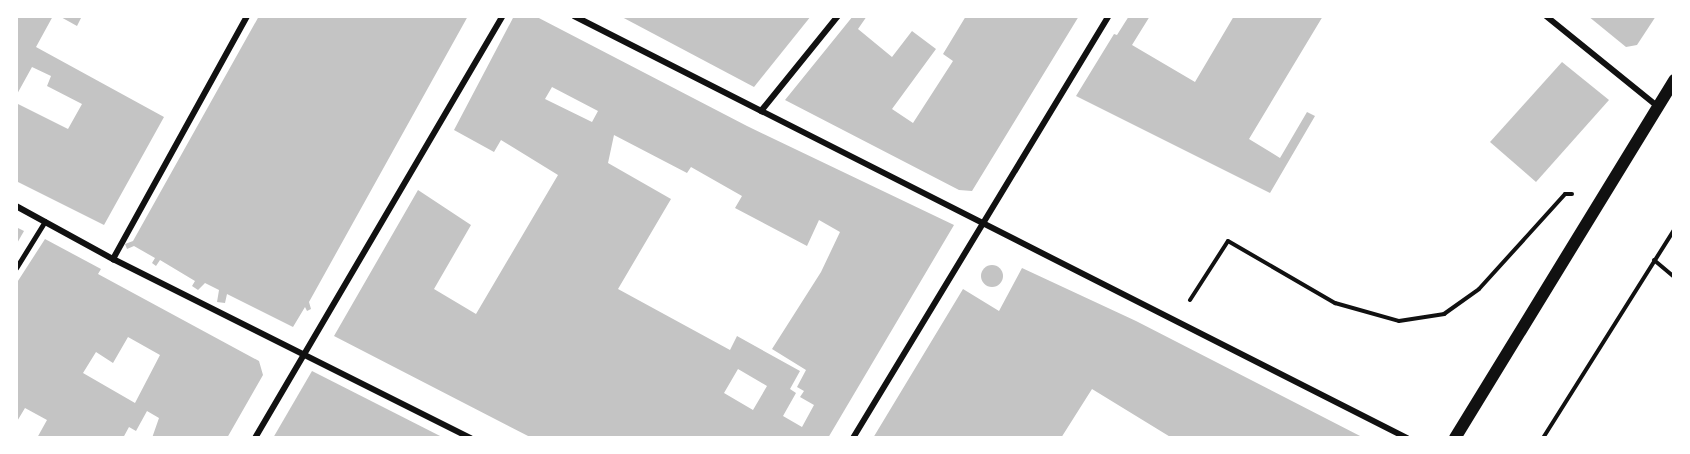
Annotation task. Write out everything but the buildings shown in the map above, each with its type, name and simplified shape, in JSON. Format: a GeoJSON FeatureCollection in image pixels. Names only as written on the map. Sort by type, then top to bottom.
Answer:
{"type":"FeatureCollection","features":[{"type":"Feature","properties":{"kind":"main road"},"geometry":{"type":"LineString","coordinates":[[1455,438],[1674,80]]}},
{"type":"Feature","properties":{"kind":"street"},"geometry":{"type":"LineString","coordinates":[[112,259],[247,16]]}},
{"type":"Feature","properties":{"kind":"street"},"geometry":{"type":"LineString","coordinates":[[255,438],[503,16]]}},
{"type":"Feature","properties":{"kind":"street"},"geometry":{"type":"LineString","coordinates":[[574,16],[1407,438]]}},
{"type":"Feature","properties":{"kind":"street"},"geometry":{"type":"LineString","coordinates":[[761,111],[838,16]]}},
{"type":"Feature","properties":{"kind":"street"},"geometry":{"type":"LineString","coordinates":[[853,438],[1109,16]]}},
{"type":"Feature","properties":{"kind":"street"},"geometry":{"type":"LineString","coordinates":[[1546,16],[1657,106]]}},
{"type":"Feature","properties":{"kind":"street"},"geometry":{"type":"LineString","coordinates":[[16,206],[112,259],[471,438]]}},
{"type":"Feature","properties":{"kind":"street"},"geometry":{"type":"LineString","coordinates":[[16,268],[45,221]]}},
{"type":"Feature","properties":{"kind":"path"},"geometry":{"type":"LineString","coordinates":[[1177,321],[1228,241],[1335,303],[1399,321],[1444,314],[1479,289],[1565,194],[1581,195]]}},
{"type":"Feature","properties":{"kind":"path"},"geometry":{"type":"LineString","coordinates":[[1543,438],[1674,230]]}},
{"type":"Feature","properties":{"kind":"path"},"geometry":{"type":"LineString","coordinates":[[1654,260],[1674,277]]}}]}
